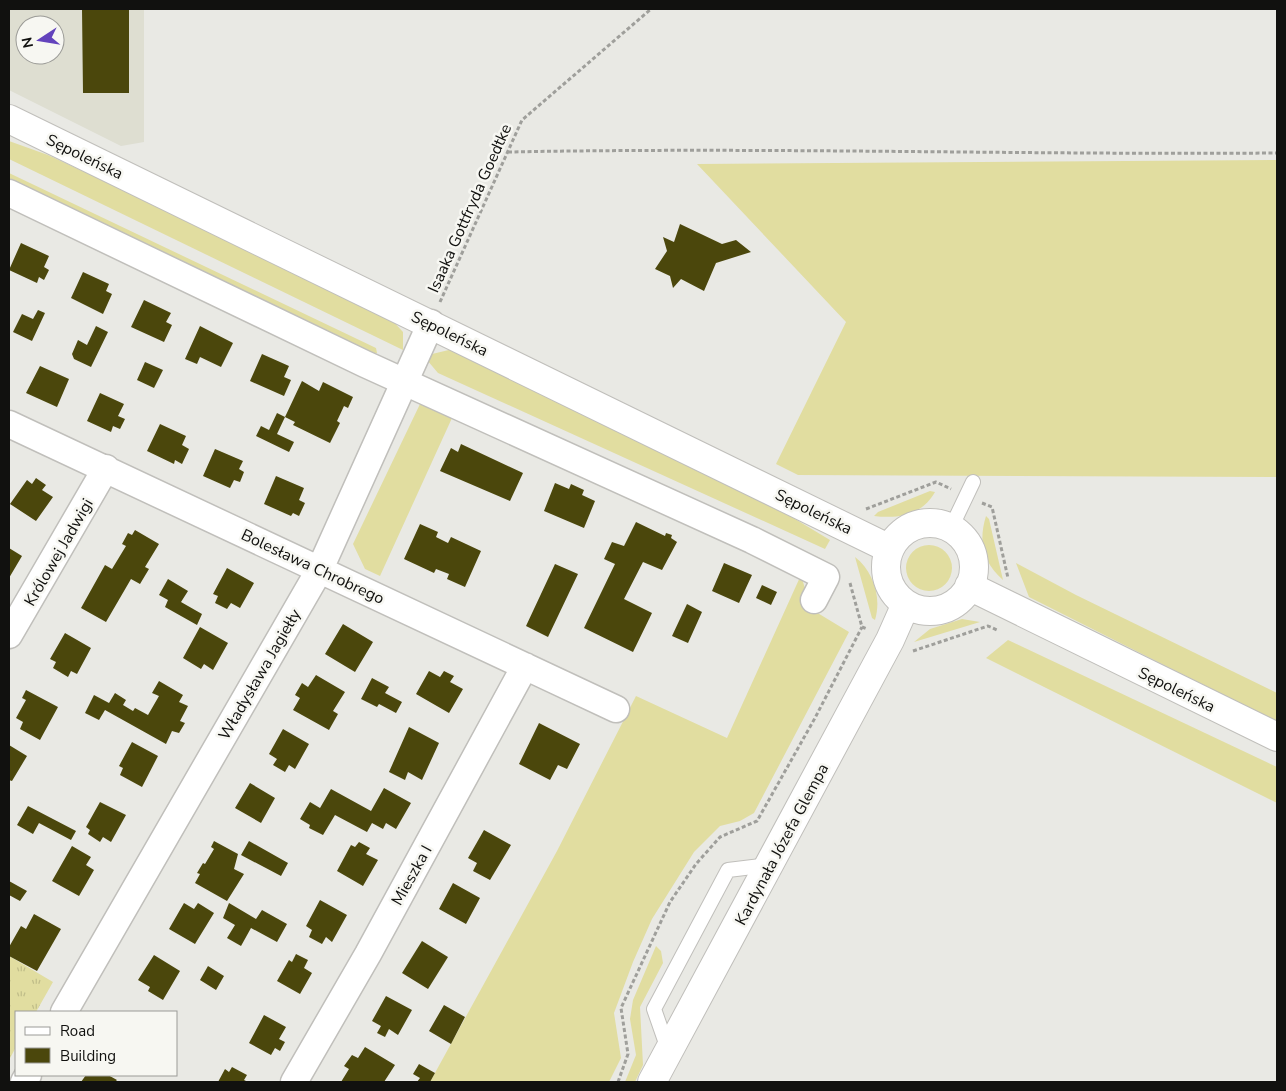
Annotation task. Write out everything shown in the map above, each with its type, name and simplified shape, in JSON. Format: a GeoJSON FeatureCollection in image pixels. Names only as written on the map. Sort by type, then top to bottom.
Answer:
{"type":"FeatureCollection","features":[{"type":"Feature","properties":{"kind":"main road","name":"Sępoleńska"},"geometry":{"type":"LineString","coordinates":[[9,119],[431,323],[890,549]]}},
{"type":"Feature","properties":{"kind":"main road"},"geometry":{"type":"LineString","coordinates":[[927,523],[951,528],[959,533],[970,549],[974,568],[970,586],[955,603],[942,609],[920,610],[906,604],[889,583],[886,562],[890,549],[905,530],[915,525],[927,523]]}},
{"type":"Feature","properties":{"kind":"main road","name":"Sępoleńska"},"geometry":{"type":"LineString","coordinates":[[970,586],[1277,737]]}},
{"type":"Feature","properties":{"kind":"main road","name":"Kardynała Józefa Glempa"},"geometry":{"type":"LineString","coordinates":[[652,1082],[890,640],[906,604]]}},
{"type":"Feature","properties":{"kind":"street"},"geometry":{"type":"LineString","coordinates":[[9,193],[403,382],[734,531],[826,577],[814,600]]}},
{"type":"Feature","properties":{"kind":"street","name":"Władysława Jagiełły"},"geometry":{"type":"LineString","coordinates":[[65,1011],[320,569],[431,323]]}},
{"type":"Feature","properties":{"kind":"street","name":"Bolesława Chrobrego"},"geometry":{"type":"LineString","coordinates":[[9,424],[616,709]]}},
{"type":"Feature","properties":{"kind":"street","name":"Królowej Jadwigi"},"geometry":{"type":"LineString","coordinates":[[9,636],[106,468]]}},
{"type":"Feature","properties":{"kind":"street","name":"Mieszka I"},"geometry":{"type":"LineString","coordinates":[[294,1082],[368,954],[525,666]]}},
{"type":"Feature","properties":{"kind":"lane"},"geometry":{"type":"LineString","coordinates":[[951,528],[973,482]]}},
{"type":"Feature","properties":{"kind":"path","name":"Isaaka Gottfryda Goedtke"},"geometry":{"type":"LineString","coordinates":[[431,323],[522,120],[651,9]]}},
{"type":"Feature","properties":{"kind":"path"},"geometry":{"type":"LineString","coordinates":[[508,152],[666,149],[1099,154],[1277,153]]}},
{"type":"Feature","properties":{"kind":"shaded area"},"geometry":{"type":"Polygon","coordinates":[[[9,9],[144,9],[144,142],[121,146],[9,90],[9,9]]]}},
{"type":"Feature","properties":{"kind":"green space"},"geometry":{"type":"Polygon","coordinates":[[[9,141],[48,155],[186,219],[391,319],[403,332],[403,350],[9,159],[9,141]]]}},
{"type":"Feature","properties":{"kind":"green space"},"geometry":{"type":"Polygon","coordinates":[[[1277,160],[1277,477],[798,475],[776,464],[846,322],[697,164],[1277,160]]]}},
{"type":"Feature","properties":{"kind":"green space"},"geometry":{"type":"Polygon","coordinates":[[[9,173],[376,348],[377,353],[371,355],[9,184],[9,173]]]}},
{"type":"Feature","properties":{"kind":"green space"},"geometry":{"type":"Polygon","coordinates":[[[453,349],[780,510],[830,540],[825,549],[438,373],[427,360],[432,354],[453,349]]]}},
{"type":"Feature","properties":{"kind":"green space"},"geometry":{"type":"Polygon","coordinates":[[[420,404],[452,418],[380,576],[365,569],[353,544],[420,404]]]}},
{"type":"Feature","properties":{"kind":"green space"},"geometry":{"type":"Polygon","coordinates":[[[930,491],[935,492],[930,500],[924,506],[909,514],[892,517],[874,516],[878,512],[930,491]]]}},
{"type":"Feature","properties":{"kind":"green space"},"geometry":{"type":"Polygon","coordinates":[[[986,516],[989,519],[1003,580],[991,566],[984,551],[982,534],[986,516]]]}},
{"type":"Feature","properties":{"kind":"green space"},"geometry":{"type":"Polygon","coordinates":[[[934,545],[938,546],[948,555],[951,559],[951,577],[942,587],[934,591],[924,591],[916,587],[907,577],[906,563],[910,555],[920,546],[934,545]]]}},
{"type":"Feature","properties":{"kind":"green space"},"geometry":{"type":"Polygon","coordinates":[[[855,557],[867,570],[874,585],[877,602],[875,620],[872,618],[855,557]]]}},
{"type":"Feature","properties":{"kind":"green space"},"geometry":{"type":"Polygon","coordinates":[[[1016,563],[1076,595],[1277,693],[1277,722],[1029,597],[1016,563]]]}},
{"type":"Feature","properties":{"kind":"green space"},"geometry":{"type":"Polygon","coordinates":[[[801,575],[811,609],[849,632],[754,813],[740,821],[720,826],[694,852],[652,919],[614,1013],[621,1058],[609,1082],[430,1082],[557,851],[636,696],[727,738],[801,575]]]}},
{"type":"Feature","properties":{"kind":"green space"},"geometry":{"type":"Polygon","coordinates":[[[962,619],[980,622],[914,642],[930,629],[962,619]]]}},
{"type":"Feature","properties":{"kind":"green space"},"geometry":{"type":"Polygon","coordinates":[[[1008,640],[1277,767],[1277,803],[986,658],[1008,640]]]}},
{"type":"Feature","properties":{"kind":"green space"},"geometry":{"type":"Polygon","coordinates":[[[656,946],[661,951],[663,963],[640,1007],[643,1065],[635,1082],[625,1082],[636,1055],[630,1019],[633,1000],[656,946]]]}},
{"type":"Feature","properties":{"kind":"green space"},"geometry":{"type":"Polygon","coordinates":[[[9,956],[53,982],[37,1011],[15,1011],[15,1049],[9,1060],[9,956]]]}},
{"type":"Feature","properties":{"kind":"building"},"geometry":{"type":"Polygon","coordinates":[[[82,9],[129,9],[129,93],[83,93],[82,9]]]}},
{"type":"Feature","properties":{"kind":"building"},"geometry":{"type":"Polygon","coordinates":[[[680,224],[722,244],[736,240],[751,252],[716,263],[704,291],[681,279],[673,288],[670,276],[655,269],[667,251],[663,237],[674,242],[680,224]]]}},
{"type":"Feature","properties":{"kind":"building"},"geometry":{"type":"Polygon","coordinates":[[[21,243],[49,256],[44,267],[49,270],[44,280],[39,277],[37,283],[9,270],[21,243]]]}},
{"type":"Feature","properties":{"kind":"building"},"geometry":{"type":"Polygon","coordinates":[[[83,272],[109,284],[106,291],[112,294],[103,314],[71,298],[83,272]]]}},
{"type":"Feature","properties":{"kind":"building"},"geometry":{"type":"Polygon","coordinates":[[[144,300],[171,313],[166,322],[172,325],[164,342],[131,327],[144,300]]]}},
{"type":"Feature","properties":{"kind":"building"},"geometry":{"type":"Polygon","coordinates":[[[38,310],[45,313],[32,341],[13,332],[22,314],[33,319],[38,310]]]}},
{"type":"Feature","properties":{"kind":"building"},"geometry":{"type":"Polygon","coordinates":[[[96,326],[108,332],[91,367],[74,359],[72,354],[78,340],[87,345],[96,326]]]}},
{"type":"Feature","properties":{"kind":"building"},"geometry":{"type":"Polygon","coordinates":[[[200,326],[233,343],[221,367],[200,357],[197,364],[185,359],[200,326]]]}},
{"type":"Feature","properties":{"kind":"building"},"geometry":{"type":"Polygon","coordinates":[[[262,354],[289,366],[284,377],[291,380],[284,396],[250,381],[262,354]]]}},
{"type":"Feature","properties":{"kind":"building"},"geometry":{"type":"Polygon","coordinates":[[[145,362],[163,370],[154,388],[137,380],[145,362]]]}},
{"type":"Feature","properties":{"kind":"building"},"geometry":{"type":"Polygon","coordinates":[[[40,366],[69,379],[57,407],[26,393],[40,366]]]}},
{"type":"Feature","properties":{"kind":"building"},"geometry":{"type":"Polygon","coordinates":[[[302,381],[319,391],[323,382],[353,397],[348,408],[344,406],[337,421],[340,423],[330,443],[293,425],[295,422],[285,417],[302,381]]]}},
{"type":"Feature","properties":{"kind":"building"},"geometry":{"type":"Polygon","coordinates":[[[100,393],[124,404],[118,416],[125,419],[120,429],[113,426],[111,432],[87,421],[100,393]]]}},
{"type":"Feature","properties":{"kind":"building"},"geometry":{"type":"Polygon","coordinates":[[[277,413],[285,417],[277,434],[294,442],[289,452],[256,436],[261,426],[269,430],[277,413]]]}},
{"type":"Feature","properties":{"kind":"building"},"geometry":{"type":"Polygon","coordinates":[[[160,424],[186,436],[182,445],[189,449],[182,464],[175,460],[174,464],[147,451],[160,424]]]}},
{"type":"Feature","properties":{"kind":"building"},"geometry":{"type":"Polygon","coordinates":[[[461,444],[523,473],[510,501],[440,471],[451,448],[458,452],[461,444]]]}},
{"type":"Feature","properties":{"kind":"building"},"geometry":{"type":"Polygon","coordinates":[[[215,449],[243,461],[239,469],[244,472],[240,482],[234,480],[230,488],[203,476],[215,449]]]}},
{"type":"Feature","properties":{"kind":"building"},"geometry":{"type":"Polygon","coordinates":[[[276,476],[304,488],[299,500],[305,503],[299,516],[293,513],[291,516],[264,504],[276,476]]]}},
{"type":"Feature","properties":{"kind":"building"},"geometry":{"type":"Polygon","coordinates":[[[36,478],[46,485],[42,490],[53,497],[36,521],[10,504],[27,480],[32,484],[36,478]]]}},
{"type":"Feature","properties":{"kind":"building"},"geometry":{"type":"Polygon","coordinates":[[[555,483],[569,489],[571,484],[584,490],[582,495],[595,501],[584,528],[544,511],[555,483]]]}},
{"type":"Feature","properties":{"kind":"building"},"geometry":{"type":"Polygon","coordinates":[[[636,522],[665,536],[666,533],[672,535],[671,538],[677,542],[662,570],[643,562],[624,599],[652,613],[633,652],[584,628],[615,564],[604,559],[612,542],[624,546],[636,522]]]}},
{"type":"Feature","properties":{"kind":"building"},"geometry":{"type":"Polygon","coordinates":[[[420,524],[438,532],[436,537],[448,543],[451,537],[481,551],[465,587],[447,579],[449,574],[436,569],[434,573],[404,559],[420,524]]]}},
{"type":"Feature","properties":{"kind":"building"},"geometry":{"type":"Polygon","coordinates":[[[135,530],[159,544],[145,567],[149,569],[140,584],[131,579],[106,622],[81,608],[105,565],[112,569],[126,546],[122,544],[128,533],[132,535],[135,530]]]}},
{"type":"Feature","properties":{"kind":"building"},"geometry":{"type":"Polygon","coordinates":[[[9,548],[22,556],[9,578],[9,548]]]}},
{"type":"Feature","properties":{"kind":"building"},"geometry":{"type":"Polygon","coordinates":[[[724,563],[752,575],[739,603],[712,591],[724,563]]]}},
{"type":"Feature","properties":{"kind":"building"},"geometry":{"type":"Polygon","coordinates":[[[555,564],[578,574],[548,637],[526,626],[555,564]]]}},
{"type":"Feature","properties":{"kind":"building"},"geometry":{"type":"Polygon","coordinates":[[[227,568],[254,583],[240,608],[231,603],[227,609],[215,603],[218,596],[213,594],[227,568]]]}},
{"type":"Feature","properties":{"kind":"building"},"geometry":{"type":"Polygon","coordinates":[[[168,579],[188,591],[181,602],[202,614],[197,625],[165,607],[168,600],[159,595],[168,579]]]}},
{"type":"Feature","properties":{"kind":"building"},"geometry":{"type":"Polygon","coordinates":[[[762,585],[777,592],[771,605],[756,598],[762,585]]]}},
{"type":"Feature","properties":{"kind":"building"},"geometry":{"type":"Polygon","coordinates":[[[687,604],[702,612],[688,643],[672,636],[687,604]]]}},
{"type":"Feature","properties":{"kind":"building"},"geometry":{"type":"Polygon","coordinates":[[[343,624],[373,642],[355,672],[325,654],[343,624]]]}},
{"type":"Feature","properties":{"kind":"building"},"geometry":{"type":"Polygon","coordinates":[[[200,627],[228,643],[213,670],[204,664],[201,669],[183,658],[200,627]]]}},
{"type":"Feature","properties":{"kind":"building"},"geometry":{"type":"Polygon","coordinates":[[[65,633],[91,648],[77,674],[71,671],[68,677],[53,668],[56,662],[50,659],[65,633]]]}},
{"type":"Feature","properties":{"kind":"building"},"geometry":{"type":"Polygon","coordinates":[[[429,671],[440,677],[444,671],[454,676],[450,682],[463,689],[449,713],[416,694],[429,671]]]}},
{"type":"Feature","properties":{"kind":"building"},"geometry":{"type":"Polygon","coordinates":[[[316,675],[345,692],[333,711],[338,714],[329,730],[293,710],[300,698],[295,695],[302,683],[308,687],[316,675]]]}},
{"type":"Feature","properties":{"kind":"building"},"geometry":{"type":"Polygon","coordinates":[[[372,678],[389,687],[385,693],[402,702],[396,713],[379,704],[377,707],[361,699],[372,678]]]}},
{"type":"Feature","properties":{"kind":"building"},"geometry":{"type":"Polygon","coordinates":[[[159,681],[183,695],[179,702],[188,706],[180,721],[185,723],[179,733],[172,731],[166,744],[105,710],[99,720],[85,713],[94,695],[109,703],[115,693],[126,700],[123,705],[133,711],[135,708],[148,715],[159,696],[152,693],[159,681]]]}},
{"type":"Feature","properties":{"kind":"building"},"geometry":{"type":"Polygon","coordinates":[[[26,690],[58,707],[40,740],[20,729],[23,722],[16,718],[26,700],[22,698],[26,690]]]}},
{"type":"Feature","properties":{"kind":"building"},"geometry":{"type":"Polygon","coordinates":[[[539,723],[580,744],[567,769],[558,765],[550,780],[519,764],[539,723]]]}},
{"type":"Feature","properties":{"kind":"building"},"geometry":{"type":"Polygon","coordinates":[[[409,727],[439,743],[422,780],[408,772],[405,780],[389,772],[409,727]]]}},
{"type":"Feature","properties":{"kind":"building"},"geometry":{"type":"Polygon","coordinates":[[[283,729],[309,744],[295,769],[289,765],[285,772],[273,765],[277,759],[269,754],[283,729]]]}},
{"type":"Feature","properties":{"kind":"building"},"geometry":{"type":"Polygon","coordinates":[[[132,742],[158,756],[142,787],[120,775],[123,768],[119,766],[132,742]]]}},
{"type":"Feature","properties":{"kind":"building"},"geometry":{"type":"Polygon","coordinates":[[[9,745],[27,756],[12,781],[9,780],[9,745]]]}},
{"type":"Feature","properties":{"kind":"building"},"geometry":{"type":"Polygon","coordinates":[[[250,783],[275,798],[261,823],[235,808],[250,783]]]}},
{"type":"Feature","properties":{"kind":"building"},"geometry":{"type":"Polygon","coordinates":[[[384,788],[411,803],[396,829],[386,823],[383,829],[372,823],[367,832],[335,815],[323,835],[309,828],[310,825],[300,819],[310,802],[320,808],[331,789],[371,811],[384,788]]]}},
{"type":"Feature","properties":{"kind":"building"},"geometry":{"type":"Polygon","coordinates":[[[100,802],[126,815],[111,842],[103,837],[100,842],[88,834],[90,830],[86,827],[100,802]]]}},
{"type":"Feature","properties":{"kind":"building"},"geometry":{"type":"Polygon","coordinates":[[[28,806],[76,831],[71,840],[39,823],[33,834],[17,825],[28,806]]]}},
{"type":"Feature","properties":{"kind":"building"},"geometry":{"type":"Polygon","coordinates":[[[484,830],[511,845],[490,880],[473,871],[477,863],[468,858],[484,830]]]}},
{"type":"Feature","properties":{"kind":"building"},"geometry":{"type":"Polygon","coordinates":[[[214,841],[238,854],[234,869],[244,874],[227,901],[195,883],[200,874],[197,873],[214,849],[211,847],[214,841]]]}},
{"type":"Feature","properties":{"kind":"building"},"geometry":{"type":"Polygon","coordinates":[[[249,841],[288,863],[281,876],[241,855],[249,841]]]}},
{"type":"Feature","properties":{"kind":"building"},"geometry":{"type":"Polygon","coordinates":[[[359,842],[370,848],[366,854],[378,860],[363,886],[337,871],[351,845],[355,847],[359,842]]]}},
{"type":"Feature","properties":{"kind":"building"},"geometry":{"type":"Polygon","coordinates":[[[72,846],[91,857],[86,865],[94,870],[79,896],[52,881],[72,846]]]}},
{"type":"Feature","properties":{"kind":"building"},"geometry":{"type":"Polygon","coordinates":[[[9,881],[27,891],[20,901],[9,895],[9,881]]]}},
{"type":"Feature","properties":{"kind":"building"},"geometry":{"type":"Polygon","coordinates":[[[453,883],[480,898],[466,924],[439,909],[453,883]]]}},
{"type":"Feature","properties":{"kind":"building"},"geometry":{"type":"Polygon","coordinates":[[[320,900],[347,915],[332,942],[326,937],[322,944],[309,937],[312,930],[306,926],[320,900]]]}},
{"type":"Feature","properties":{"kind":"building"},"geometry":{"type":"Polygon","coordinates":[[[184,903],[194,909],[198,903],[214,913],[195,944],[169,929],[184,903]]]}},
{"type":"Feature","properties":{"kind":"building"},"geometry":{"type":"Polygon","coordinates":[[[229,903],[256,919],[262,910],[287,924],[277,942],[251,928],[241,946],[227,938],[235,925],[223,918],[229,903]]]}},
{"type":"Feature","properties":{"kind":"building"},"geometry":{"type":"Polygon","coordinates":[[[34,914],[61,929],[37,971],[9,956],[9,947],[21,926],[26,929],[34,914]]]}},
{"type":"Feature","properties":{"kind":"building"},"geometry":{"type":"Polygon","coordinates":[[[422,941],[448,957],[428,989],[402,973],[422,941]]]}},
{"type":"Feature","properties":{"kind":"building"},"geometry":{"type":"Polygon","coordinates":[[[296,954],[308,960],[304,968],[312,973],[300,994],[277,981],[289,960],[292,962],[296,954]]]}},
{"type":"Feature","properties":{"kind":"building"},"geometry":{"type":"Polygon","coordinates":[[[154,955],[180,971],[163,1000],[148,991],[150,987],[138,980],[154,955]]]}},
{"type":"Feature","properties":{"kind":"building"},"geometry":{"type":"Polygon","coordinates":[[[208,966],[224,976],[216,990],[200,980],[208,966]]]}},
{"type":"Feature","properties":{"kind":"building"},"geometry":{"type":"Polygon","coordinates":[[[386,996],[412,1010],[398,1035],[389,1029],[385,1037],[377,1033],[381,1026],[372,1021],[386,996]]]}},
{"type":"Feature","properties":{"kind":"building"},"geometry":{"type":"Polygon","coordinates":[[[444,1005],[465,1017],[451,1044],[429,1031],[444,1005]]]}},
{"type":"Feature","properties":{"kind":"building"},"geometry":{"type":"Polygon","coordinates":[[[264,1015],[286,1027],[279,1039],[285,1042],[280,1051],[275,1048],[271,1055],[249,1043],[264,1015]]]}},
{"type":"Feature","properties":{"kind":"building"},"geometry":{"type":"Polygon","coordinates":[[[365,1047],[395,1065],[384,1082],[341,1082],[349,1069],[344,1066],[352,1055],[358,1058],[365,1047]]]}},
{"type":"Feature","properties":{"kind":"building"},"geometry":{"type":"Polygon","coordinates":[[[419,1064],[435,1073],[430,1082],[417,1082],[420,1078],[413,1074],[419,1064]]]}},
{"type":"Feature","properties":{"kind":"building"},"geometry":{"type":"Polygon","coordinates":[[[232,1067],[247,1075],[244,1080],[248,1082],[218,1082],[225,1069],[229,1072],[232,1067]]]}},
{"type":"Feature","properties":{"kind":"building"},"geometry":{"type":"Polygon","coordinates":[[[85,1076],[110,1076],[117,1080],[115,1082],[81,1082],[85,1076]]]}}]}
